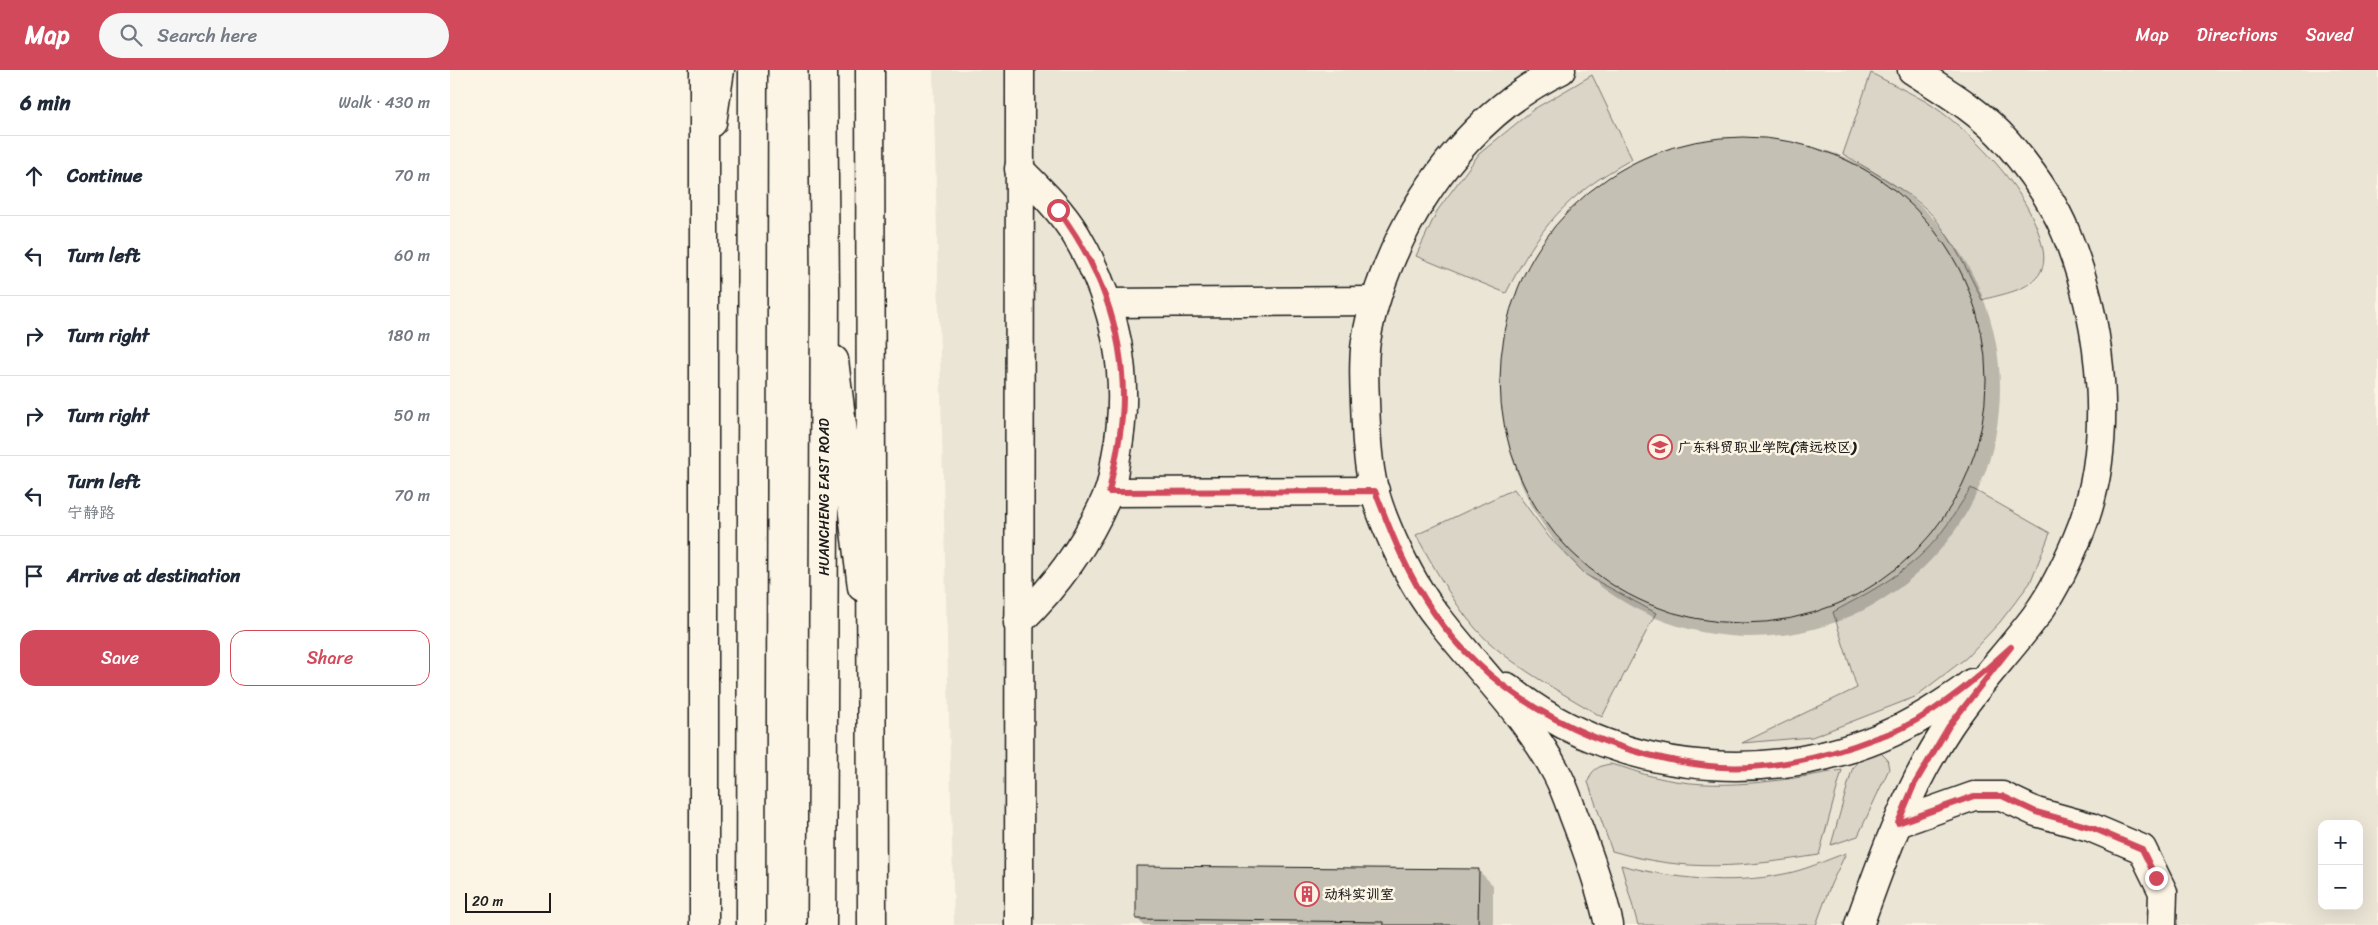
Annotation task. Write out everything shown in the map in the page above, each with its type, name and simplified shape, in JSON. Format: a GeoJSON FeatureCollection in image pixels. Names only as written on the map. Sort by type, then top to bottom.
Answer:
{"type":"FeatureCollection","features":[{"type":"Feature","properties":{"kind":"street"},"geometry":{"type":"LineString","coordinates":[[704,70],[704,925]]}},
{"type":"Feature","properties":{"kind":"street"},"geometry":{"type":"LineString","coordinates":[[704,172],[720,70]]}},
{"type":"Feature","properties":{"kind":"street"},"geometry":{"type":"LineString","coordinates":[[751,925],[753,70]]}},
{"type":"Feature","properties":{"kind":"street","name":"HUANCHENG EAST ROAD"},"geometry":{"type":"LineString","coordinates":[[822,925],[825,293],[823,70]]}},
{"type":"Feature","properties":{"kind":"street"},"geometry":{"type":"LineString","coordinates":[[870,70],[872,925]]}},
{"type":"Feature","properties":{"kind":"street"},"geometry":{"type":"LineString","coordinates":[[1019,925],[1020,70]]}},
{"type":"Feature","properties":{"kind":"street"},"geometry":{"type":"LineString","coordinates":[[1561,70],[1548,76],[1498,112],[1453,155],[1417,205],[1389,261],[1375,301],[1366,342],[1364,381],[1366,443],[1375,491],[1402,561],[1435,614],[1530,731],[1558,775],[1602,893],[1610,925]]}},
{"type":"Feature","properties":{"kind":"street"},"geometry":{"type":"LineString","coordinates":[[1859,925],[1878,870],[1914,785],[1949,726],[2037,615],[2060,575],[2078,536],[2094,486],[2100,441],[2095,341],[2084,283],[2065,231],[2040,186],[2006,140],[1959,99],[1912,70]]}},
{"type":"Feature","properties":{"kind":"street"},"geometry":{"type":"LineString","coordinates":[[1018,623],[1046,596],[1073,561],[1109,492],[1119,441],[1123,398],[1119,350],[1108,303],[1096,271],[1075,233],[1049,199],[1019,169]]}},
{"type":"Feature","properties":{"kind":"street"},"geometry":{"type":"LineString","coordinates":[[825,293],[871,663]]}},
{"type":"Feature","properties":{"kind":"street"},"geometry":{"type":"LineString","coordinates":[[1108,303],[1375,301]]}},
{"type":"Feature","properties":{"kind":"street"},"geometry":{"type":"LineString","coordinates":[[1109,492],[1375,491]]}},
{"type":"Feature","properties":{"kind":"street"},"geometry":{"type":"LineString","coordinates":[[1475,661],[1523,700],[1581,733],[1636,752],[1710,766],[1778,765],[1843,752],[1905,727],[1962,691],[2011,647]]}},
{"type":"Feature","properties":{"kind":"street"},"geometry":{"type":"LineString","coordinates":[[1898,823],[1974,796],[2002,796],[2036,812],[2090,827],[2142,849],[2163,892],[2162,925]]}},
{"type":"Feature","properties":{"kind":"shaded area","name":"广东科贸职业学院(清远校区)"},"geometry":{"type":"Polygon","coordinates":[[[933,70],[2378,70],[2378,925],[954,925],[933,70]]]}},
{"type":"Feature","properties":{"kind":"shaded area"},"geometry":{"type":"Polygon","coordinates":[[[1871,73],[1942,112],[1993,159],[2008,178],[2032,216],[2043,247],[2043,266],[2036,278],[2030,283],[2015,291],[1982,300],[1954,247],[1934,217],[1904,191],[1843,154],[1871,73]]]}},
{"type":"Feature","properties":{"kind":"shaded area"},"geometry":{"type":"Polygon","coordinates":[[[1592,75],[1632,159],[1608,173],[1571,200],[1543,231],[1506,293],[1416,256],[1437,211],[1479,154],[1534,109],[1592,75]]]}},
{"type":"Feature","properties":{"kind":"shaded area"},"geometry":{"type":"Polygon","coordinates":[[[1971,488],[2050,533],[2030,583],[2000,622],[1966,658],[1915,697],[1812,737],[1742,743],[1857,688],[1833,612],[1892,578],[1918,558],[1941,533],[1971,488]]]}},
{"type":"Feature","properties":{"kind":"shaded area"},"geometry":{"type":"Polygon","coordinates":[[[1514,489],[1549,537],[1586,575],[1656,613],[1602,717],[1535,677],[1489,642],[1459,607],[1416,535],[1514,489]]]}},
{"type":"Feature","properties":{"kind":"shaded area"},"geometry":{"type":"Polygon","coordinates":[[[1868,753],[1881,753],[1887,759],[1889,769],[1858,836],[1831,845],[1852,770],[1858,760],[1868,753]]]}},
{"type":"Feature","properties":{"kind":"shaded area"},"geometry":{"type":"Polygon","coordinates":[[[1610,764],[1655,777],[1701,784],[1772,781],[1842,770],[1819,855],[1765,863],[1715,866],[1666,863],[1612,851],[1588,782],[1591,774],[1596,769],[1610,764]]]}},
{"type":"Feature","properties":{"kind":"shaded area"},"geometry":{"type":"Polygon","coordinates":[[[1846,853],[1831,884],[1816,925],[1638,925],[1621,865],[1682,877],[1723,880],[1743,879],[1792,872],[1846,853]]]}},
{"type":"Feature","properties":{"kind":"building"},"geometry":{"type":"Polygon","coordinates":[[[1743,137],[1767,138],[1790,142],[1836,156],[1878,178],[1915,208],[1945,245],[1967,287],[1981,333],[1985,356],[1985,404],[1981,427],[1967,473],[1945,515],[1915,552],[1878,582],[1836,604],[1790,618],[1767,622],[1743,623],[1719,622],[1696,618],[1650,604],[1608,582],[1571,552],[1541,515],[1519,473],[1505,427],[1501,404],[1500,380],[1501,356],[1505,333],[1519,287],[1541,245],[1571,208],[1608,178],[1650,156],[1696,142],[1719,138],[1743,137]]]}},
{"type":"Feature","properties":{"kind":"building","name":"动科实训室"},"geometry":{"type":"Polygon","coordinates":[[[1136,866],[1479,869],[1478,925],[1383,925],[1383,922],[1136,919],[1136,866]]]}},
{"type":"Feature","properties":{"kind":"place","name":"广东科贸职业学院(清远校区)"},"geometry":{"type":"Point","coordinates":[1660,447]}},
{"type":"Feature","properties":{"kind":"place","name":"动科实训室"},"geometry":{"type":"Point","coordinates":[1307,894]}},
{"type":"Feature","properties":{"kind":"route"},"geometry":{"type":"LineString","coordinates":[[1058,210],[1075,233],[1096,271],[1108,303],[1119,350],[1123,398],[1119,441],[1109,492],[1375,491],[1402,561],[1435,614],[1475,661],[1523,700],[1581,733],[1645,755],[1710,766],[1778,765],[1843,752],[1905,727],[1962,691],[2011,647],[1949,726],[1914,785],[1898,823],[1974,796],[2002,796],[2036,812],[2090,827],[2142,849],[2156,878]]}}]}
